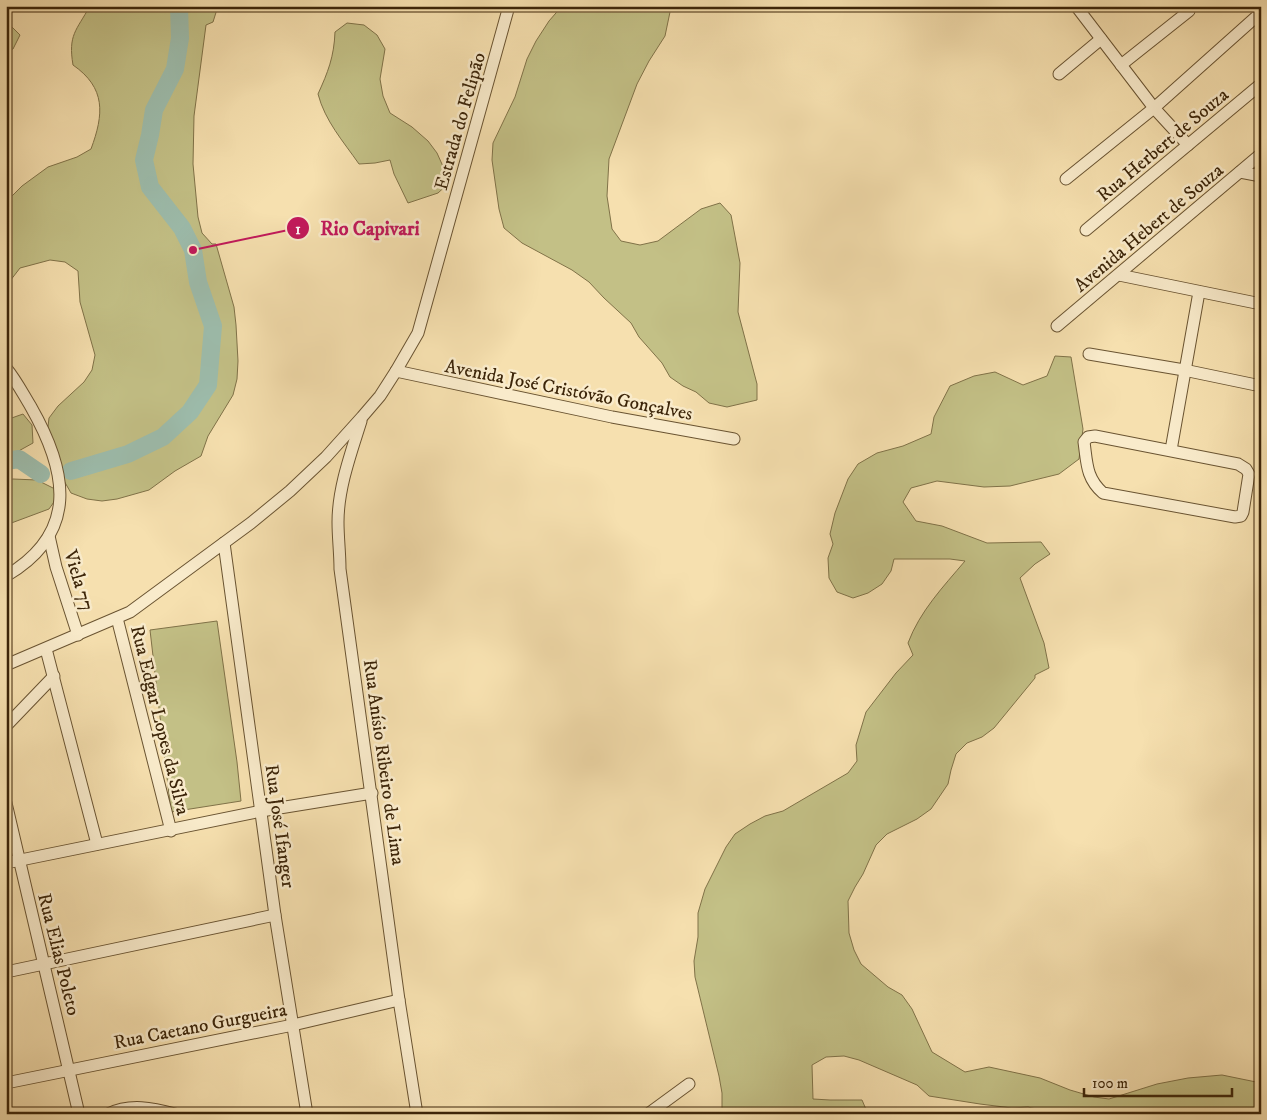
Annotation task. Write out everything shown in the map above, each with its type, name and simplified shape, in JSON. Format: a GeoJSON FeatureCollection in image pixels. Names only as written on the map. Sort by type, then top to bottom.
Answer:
{"type":"FeatureCollection","features":[{"type":"Feature","properties":{"kind":"street","name":"Estrada do Felipão"},"geometry":{"type":"LineString","coordinates":[[6,665],[130,612],[290,492],[326,457],[380,396],[418,333],[510,6]]}},
{"type":"Feature","properties":{"kind":"street"},"geometry":{"type":"LineString","coordinates":[[1076,6],[1154,108],[1188,146]]}},
{"type":"Feature","properties":{"kind":"street"},"geometry":{"type":"LineString","coordinates":[[1121,65],[1189,11]]}},
{"type":"Feature","properties":{"kind":"street"},"geometry":{"type":"LineString","coordinates":[[1066,179],[1154,108],[1257,16]]}},
{"type":"Feature","properties":{"kind":"street"},"geometry":{"type":"LineString","coordinates":[[1059,74],[1101,39]]}},
{"type":"Feature","properties":{"kind":"street","name":"Rua Herbert de Souza"},"geometry":{"type":"LineString","coordinates":[[1086,230],[1261,84]]}},
{"type":"Feature","properties":{"kind":"street","name":"Avenida Hebert de Souza"},"geometry":{"type":"LineString","coordinates":[[1057,326],[1261,154]]}},
{"type":"Feature","properties":{"kind":"street"},"geometry":{"type":"LineString","coordinates":[[1240,172],[1261,176]]}},
{"type":"Feature","properties":{"kind":"street"},"geometry":{"type":"LineString","coordinates":[[1119,275],[1261,304]]}},
{"type":"Feature","properties":{"kind":"street"},"geometry":{"type":"LineString","coordinates":[[1171,450],[1199,292]]}},
{"type":"Feature","properties":{"kind":"street"},"geometry":{"type":"LineString","coordinates":[[1089,354],[1184,370],[1256,385]]}},
{"type":"Feature","properties":{"kind":"street"},"geometry":{"type":"LineString","coordinates":[[6,368],[14,378],[38,420],[56,462],[60,481],[60,499],[56,521],[49,536],[38,553],[23,566],[6,576]]}},
{"type":"Feature","properties":{"kind":"street","name":"Avenida José Cristóvão Gonçalves"},"geometry":{"type":"LineString","coordinates":[[396,371],[612,417],[734,439]]}},
{"type":"Feature","properties":{"kind":"street","name":"Rua Anísio Ribeiro de Lima"},"geometry":{"type":"LineString","coordinates":[[362,417],[345,474],[338,522],[340,569],[399,1000],[417,1114]]}},
{"type":"Feature","properties":{"kind":"street"},"geometry":{"type":"LineString","coordinates":[[1095,436],[1171,450],[1238,464],[1246,468],[1249,480],[1241,516],[1235,517],[1103,493],[1095,486],[1089,476],[1084,442],[1088,437],[1095,436]]}},
{"type":"Feature","properties":{"kind":"street","name":"Viela 77"},"geometry":{"type":"LineString","coordinates":[[49,536],[56,567],[78,635]]}},
{"type":"Feature","properties":{"kind":"street","name":"Rua José Ifanger"},"geometry":{"type":"LineString","coordinates":[[224,543],[275,915],[307,1114]]}},
{"type":"Feature","properties":{"kind":"street","name":"Rua Edgar Lopes da Silva"},"geometry":{"type":"LineString","coordinates":[[117,618],[171,831]]}},
{"type":"Feature","properties":{"kind":"street"},"geometry":{"type":"LineString","coordinates":[[46,648],[97,844]]}},
{"type":"Feature","properties":{"kind":"street"},"geometry":{"type":"LineString","coordinates":[[6,726],[54,676]]}},
{"type":"Feature","properties":{"kind":"street"},"geometry":{"type":"LineString","coordinates":[[6,863],[171,831],[261,811],[372,792]]}},
{"type":"Feature","properties":{"kind":"street","name":"Rua Elias Poleto"},"geometry":{"type":"LineString","coordinates":[[6,803],[70,1069],[79,1114]]}},
{"type":"Feature","properties":{"kind":"street"},"geometry":{"type":"LineString","coordinates":[[6,972],[275,915]]}},
{"type":"Feature","properties":{"kind":"street","name":"Rua Caetano Gurgueira"},"geometry":{"type":"LineString","coordinates":[[6,1083],[293,1025],[399,1000]]}},
{"type":"Feature","properties":{"kind":"street"},"geometry":{"type":"LineString","coordinates":[[648,1114],[689,1084]]}},
{"type":"Feature","properties":{"kind":"street"},"geometry":{"type":"LineString","coordinates":[[108,1114],[129,1107],[147,1107],[175,1114]]}},
{"type":"Feature","properties":{"kind":"shaded area"},"geometry":{"type":"Polygon","coordinates":[[[90,6],[218,6],[213,22],[206,25],[194,116],[193,164],[198,217],[202,233],[212,244],[216,244],[234,307],[238,361],[237,379],[233,395],[208,436],[201,456],[175,471],[149,490],[102,501],[87,499],[71,493],[63,479],[47,435],[49,418],[58,406],[84,382],[92,370],[95,355],[80,302],[78,271],[65,262],[50,260],[20,268],[6,288],[6,214],[11,197],[22,186],[48,167],[77,157],[91,149],[95,136],[100,113],[97,92],[84,74],[73,65],[72,55],[74,34],[90,6]]]}},
{"type":"Feature","properties":{"kind":"shaded area"},"geometry":{"type":"Polygon","coordinates":[[[562,6],[669,6],[670,12],[665,36],[637,84],[609,159],[607,196],[612,229],[621,241],[640,245],[658,241],[701,209],[720,203],[731,215],[740,263],[738,312],[757,384],[757,400],[727,407],[709,403],[696,392],[683,386],[670,377],[662,363],[639,337],[631,323],[589,282],[572,270],[522,243],[504,228],[499,209],[492,160],[493,143],[515,97],[527,59],[536,41],[562,6]]]}},
{"type":"Feature","properties":{"kind":"shaded area"},"geometry":{"type":"Polygon","coordinates":[[[6,21],[20,35],[13,49],[6,52],[6,21]]]}},
{"type":"Feature","properties":{"kind":"shaded area"},"geometry":{"type":"Polygon","coordinates":[[[347,23],[364,25],[377,35],[385,49],[380,79],[383,96],[390,113],[412,127],[428,141],[437,153],[450,182],[438,193],[408,203],[394,174],[390,160],[359,164],[325,113],[318,94],[330,64],[335,32],[347,23]]]}},
{"type":"Feature","properties":{"kind":"shaded area"},"geometry":{"type":"Polygon","coordinates":[[[1055,356],[1071,357],[1083,429],[1079,459],[1059,474],[1010,486],[984,487],[937,481],[911,488],[903,502],[916,521],[942,526],[987,543],[1041,542],[1050,554],[1035,564],[1020,578],[1044,643],[1049,668],[1035,675],[1035,678],[994,728],[982,737],[967,743],[956,754],[948,784],[931,809],[917,819],[887,834],[876,845],[848,901],[849,933],[861,964],[888,987],[902,995],[912,1009],[932,1052],[965,1072],[989,1067],[1040,1078],[1070,1090],[1109,1099],[1157,1084],[1188,1078],[1222,1075],[1261,1083],[1261,1114],[1152,1114],[1144,1110],[1116,1114],[1056,1114],[1028,1107],[1012,1108],[980,1104],[929,1096],[917,1085],[859,1060],[844,1056],[826,1057],[812,1065],[813,1099],[862,1100],[868,1114],[722,1114],[722,1093],[719,1076],[695,977],[694,961],[698,937],[698,913],[705,889],[726,847],[735,834],[765,816],[783,811],[848,773],[857,761],[856,745],[866,712],[896,673],[913,655],[908,643],[919,620],[965,561],[950,559],[894,559],[891,571],[882,584],[868,593],[853,598],[837,592],[829,578],[828,558],[833,544],[830,534],[835,513],[848,479],[858,464],[877,453],[903,446],[931,434],[934,417],[950,386],[974,376],[995,372],[1023,385],[1047,376],[1055,356]]]}},
{"type":"Feature","properties":{"kind":"shaded area"},"geometry":{"type":"Polygon","coordinates":[[[23,414],[32,425],[33,443],[6,458],[6,420],[23,414]]]}},
{"type":"Feature","properties":{"kind":"shaded area"},"geometry":{"type":"Polygon","coordinates":[[[6,480],[37,480],[61,492],[49,509],[6,525],[6,480]]]}},
{"type":"Feature","properties":{"kind":"shaded area"},"geometry":{"type":"Polygon","coordinates":[[[217,621],[241,801],[171,812],[150,630],[217,621]]]}},
{"type":"Feature","properties":{"kind":"waterway"},"geometry":{"type":"LineString","coordinates":[[71,471],[128,454],[163,437],[190,412],[208,385],[213,326],[198,282],[193,250],[182,228],[150,187],[144,160],[154,110],[175,69],[180,38],[179,6]]}},
{"type":"Feature","properties":{"kind":"waterway"},"geometry":{"type":"LineString","coordinates":[[6,461],[19,459],[41,474]]}},
{"type":"Feature","properties":{"kind":"place","name":"Rio Capivari"},"geometry":{"type":"Point","coordinates":[193,250]}}]}
